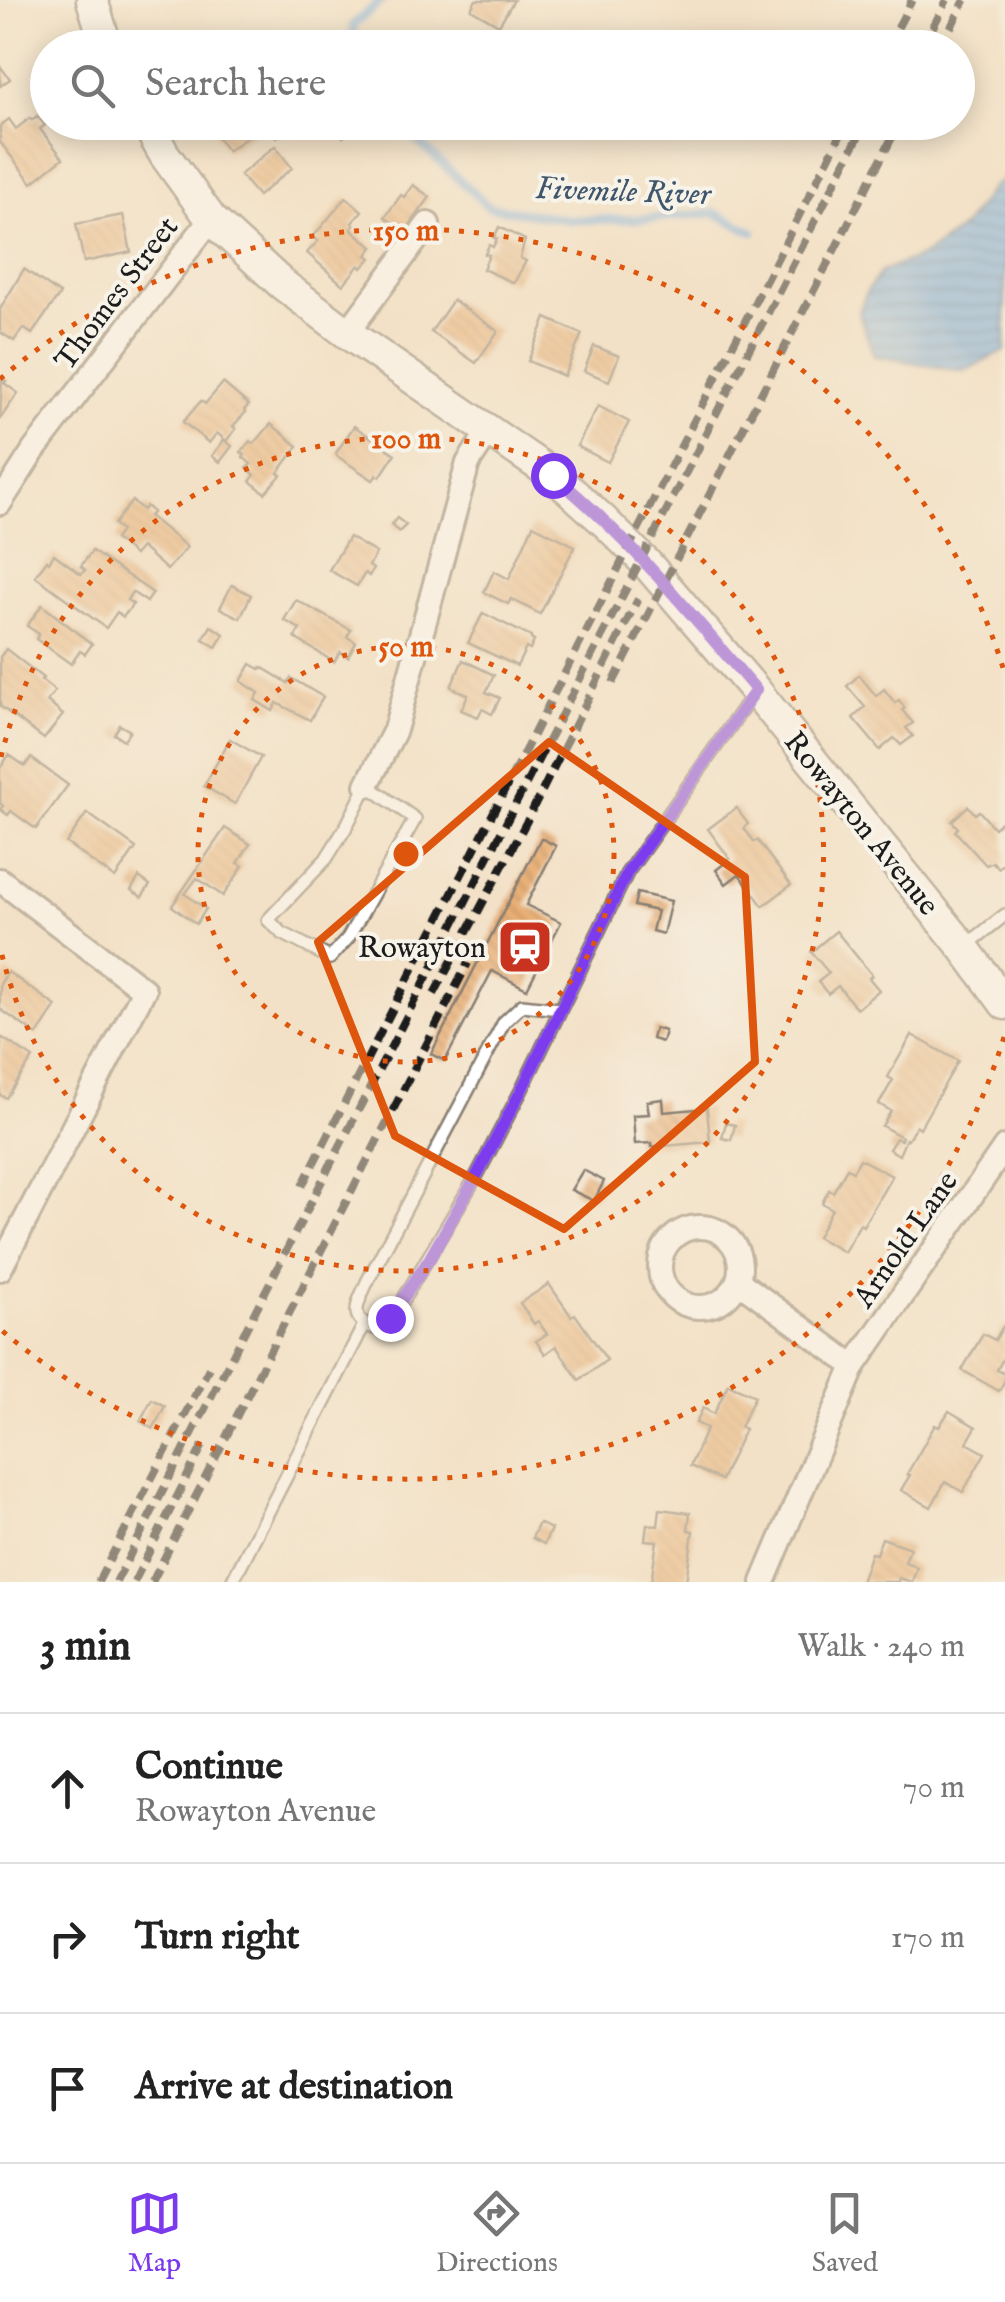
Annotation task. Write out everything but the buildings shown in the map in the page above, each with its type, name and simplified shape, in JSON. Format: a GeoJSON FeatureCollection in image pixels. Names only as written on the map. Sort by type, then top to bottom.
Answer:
{"type":"FeatureCollection","features":[{"type":"Feature","properties":{"kind":"street"},"geometry":{"type":"LineString","coordinates":[[92,0],[101,30]]}},
{"type":"Feature","properties":{"kind":"street","name":"Rowayton Avenue"},"geometry":{"type":"LineString","coordinates":[[156,140],[211,219],[282,284],[347,334],[553,475],[606,522],[756,690],[1005,1004]]}},
{"type":"Feature","properties":{"kind":"street","name":"Thomes Street"},"geometry":{"type":"LineString","coordinates":[[0,503],[34,450],[211,219]]}},
{"type":"Feature","properties":{"kind":"street"},"geometry":{"type":"LineString","coordinates":[[347,334],[428,224]]}},
{"type":"Feature","properties":{"kind":"street"},"geometry":{"type":"LineString","coordinates":[[368,786],[395,730],[468,463],[490,431]]}},
{"type":"Feature","properties":{"kind":"street"},"geometry":{"type":"LineString","coordinates":[[0,880],[144,990],[0,1270]]}},
{"type":"Feature","properties":{"kind":"street","name":"Arnold Lane"},"geometry":{"type":"LineString","coordinates":[[763,1582],[854,1366],[1005,1147]]}},
{"type":"Feature","properties":{"kind":"street"},"geometry":{"type":"LineString","coordinates":[[738,1282],[854,1366]]}},
{"type":"Feature","properties":{"kind":"lane"},"geometry":{"type":"LineString","coordinates":[[560,1008],[522,1005],[504,1022],[367,1282],[356,1309],[356,1316],[364,1324],[374,1328],[390,1318],[430,1258],[477,1175],[560,1008],[627,873],[756,690]]}},
{"type":"Feature","properties":{"kind":"lane"},"geometry":{"type":"LineString","coordinates":[[368,786],[415,819],[348,938],[330,958],[282,933],[268,920],[326,859],[368,786]]}},
{"type":"Feature","properties":{"kind":"lane"},"geometry":{"type":"LineString","coordinates":[[964,948],[1005,915]]}},
{"type":"Feature","properties":{"kind":"lane"},"geometry":{"type":"LineString","coordinates":[[232,1582],[364,1324]]}},
{"type":"Feature","properties":{"kind":"highlighted area"},"geometry":{"type":"Polygon","coordinates":[[[549,742],[745,877],[755,1062],[564,1229],[395,1136],[318,942],[549,742]]]}},
{"type":"Feature","properties":{"kind":"water"},"geometry":{"type":"Polygon","coordinates":[[[1005,178],[1005,351],[964,371],[874,356],[859,313],[867,291],[881,272],[924,255],[962,228],[993,186],[1005,178]]]}},
{"type":"Feature","properties":{"kind":"waterway","name":"Fivemile River"},"geometry":{"type":"LineString","coordinates":[[353,30],[353,25],[382,0]]}},
{"type":"Feature","properties":{"kind":"waterway","name":"Fivemile River"},"geometry":{"type":"LineString","coordinates":[[416,140],[489,207],[572,220],[715,213],[753,232]]}},
{"type":"Feature","properties":{"kind":"railway"},"geometry":{"type":"LineString","coordinates":[[896,30],[912,0]]}},
{"type":"Feature","properties":{"kind":"railway"},"geometry":{"type":"LineString","coordinates":[[931,30],[947,0]]}},
{"type":"Feature","properties":{"kind":"railway"},"geometry":{"type":"LineString","coordinates":[[949,30],[965,0]]}},
{"type":"Feature","properties":{"kind":"railway"},"geometry":{"type":"LineString","coordinates":[[302,1186],[838,140]]}},
{"type":"Feature","properties":{"kind":"railway"},"geometry":{"type":"LineString","coordinates":[[116,1582],[857,140]]}},
{"type":"Feature","properties":{"kind":"railway"},"geometry":{"type":"LineString","coordinates":[[613,683],[891,140]]}},
{"type":"Feature","properties":{"kind":"railway"},"geometry":{"type":"LineString","coordinates":[[434,994],[530,815],[638,599]]}},
{"type":"Feature","properties":{"kind":"railway"},"geometry":{"type":"LineString","coordinates":[[152,1582],[468,963]]}},
{"type":"Feature","properties":{"kind":"railway"},"geometry":{"type":"LineString","coordinates":[[98,1582],[209,1368]]}},
{"type":"Feature","properties":{"kind":"railway"},"geometry":{"type":"LineString","coordinates":[[134,1582],[206,1439]]}},
{"type":"Feature","properties":{"kind":"place","name":"Rowayton"},"geometry":{"type":"Point","coordinates":[525,947]}},
{"type":"Feature","properties":{"kind":"route"},"geometry":{"type":"LineString","coordinates":[[390,1318],[477,1175],[627,873],[756,690],[646,564],[553,475]]}}]}
